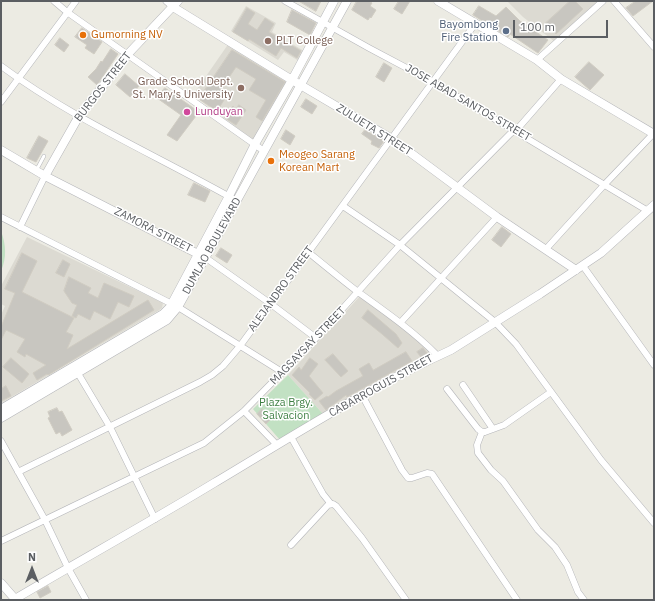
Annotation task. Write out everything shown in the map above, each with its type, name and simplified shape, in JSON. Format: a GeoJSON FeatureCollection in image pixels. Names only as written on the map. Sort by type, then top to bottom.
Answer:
{"type":"FeatureCollection","features":[{"type":"Feature","properties":{"kind":"street"},"geometry":{"type":"LineString","coordinates":[[54,1],[67,12],[264,150]]}},
{"type":"Feature","properties":{"kind":"street"},"geometry":{"type":"LineString","coordinates":[[1,102],[76,1]]}},
{"type":"Feature","properties":{"kind":"street","name":"ZULUETA STREET"},"geometry":{"type":"LineString","coordinates":[[166,1],[176,4],[301,86],[392,139],[497,217],[546,249],[579,268]]}},
{"type":"Feature","properties":{"kind":"street","name":"JOSE ABAD SANTOS STREET"},"geometry":{"type":"LineString","coordinates":[[285,1],[433,82],[605,184],[651,208]]}},
{"type":"Feature","properties":{"kind":"street","name":"DUMLAO BOULEVARD"},"geometry":{"type":"LineString","coordinates":[[233,198],[255,144],[292,80],[334,1]]}},
{"type":"Feature","properties":{"kind":"street","name":"DUMLAO BOULEVARD"},"geometry":{"type":"LineString","coordinates":[[1,418],[175,306],[233,198],[264,150],[347,1]]}},
{"type":"Feature","properties":{"kind":"street"},"geometry":{"type":"LineString","coordinates":[[438,1],[537,60],[561,79],[654,134],[605,184],[546,249]]}},
{"type":"Feature","properties":{"kind":"street"},"geometry":{"type":"LineString","coordinates":[[537,60],[603,1]]}},
{"type":"Feature","properties":{"kind":"street"},"geometry":{"type":"LineString","coordinates":[[614,1],[654,48]]}},
{"type":"Feature","properties":{"kind":"street","name":"BURGOS STREET"},"geometry":{"type":"LineString","coordinates":[[20,227],[45,176],[79,116],[128,54],[176,4]]}},
{"type":"Feature","properties":{"kind":"street","name":"ALEJANDRO STREET"},"geometry":{"type":"LineString","coordinates":[[18,472],[186,390],[212,375],[223,366],[272,304],[308,252],[475,24]]}},
{"type":"Feature","properties":{"kind":"street"},"geometry":{"type":"LineString","coordinates":[[1,66],[18,79],[79,116],[233,198]]}},
{"type":"Feature","properties":{"kind":"street","name":"MAGSAYSAY STREET"},"geometry":{"type":"LineString","coordinates":[[1,541],[204,443],[244,412],[359,292],[400,245],[515,130],[561,79]]}},
{"type":"Feature","properties":{"kind":"street","name":"ZAMORA STREET"},"geometry":{"type":"LineString","coordinates":[[1,150],[45,176],[202,256],[272,304],[316,338]]}},
{"type":"Feature","properties":{"kind":"street"},"geometry":{"type":"LineString","coordinates":[[343,206],[400,245],[495,322],[516,344],[601,460],[654,523]]}},
{"type":"Feature","properties":{"kind":"street","name":"CABARROGUIS STREET"},"geometry":{"type":"LineString","coordinates":[[15,600],[155,519],[290,437],[437,355],[451,350],[579,268],[615,242],[651,208]]}},
{"type":"Feature","properties":{"kind":"street"},"geometry":{"type":"LineString","coordinates":[[1,217],[175,306],[282,372]]}},
{"type":"Feature","properties":{"kind":"street"},"geometry":{"type":"LineString","coordinates":[[401,322],[497,217]]}},
{"type":"Feature","properties":{"kind":"street"},"geometry":{"type":"LineString","coordinates":[[308,252],[359,292],[401,322],[437,355]]}},
{"type":"Feature","properties":{"kind":"street"},"geometry":{"type":"LineString","coordinates":[[579,268],[654,365]]}},
{"type":"Feature","properties":{"kind":"street"},"geometry":{"type":"LineString","coordinates":[[76,370],[110,427],[155,519]]}},
{"type":"Feature","properties":{"kind":"street","name":"DUMLAO BOULEVARD"},"geometry":{"type":"LineString","coordinates":[[1,409],[76,370]]}},
{"type":"Feature","properties":{"kind":"street"},"geometry":{"type":"LineString","coordinates":[[463,385],[493,429]]}},
{"type":"Feature","properties":{"kind":"street"},"geometry":{"type":"LineString","coordinates":[[447,389],[478,429],[482,432]]}},
{"type":"Feature","properties":{"kind":"street"},"geometry":{"type":"LineString","coordinates":[[482,432],[504,425],[551,392]]}},
{"type":"Feature","properties":{"kind":"street"},"geometry":{"type":"LineString","coordinates":[[362,396],[406,476],[412,478],[427,473],[432,474],[517,600]]}},
{"type":"Feature","properties":{"kind":"street"},"geometry":{"type":"LineString","coordinates":[[244,412],[277,445]]}},
{"type":"Feature","properties":{"kind":"street"},"geometry":{"type":"LineString","coordinates":[[482,432],[477,445],[478,453],[490,470],[502,481],[538,530],[555,547],[567,565],[578,592],[584,600]]}},
{"type":"Feature","properties":{"kind":"street"},"geometry":{"type":"LineString","coordinates":[[290,437],[323,494],[331,504],[336,506],[362,538],[406,600]]}},
{"type":"Feature","properties":{"kind":"street"},"geometry":{"type":"LineString","coordinates":[[1,441],[45,520],[68,568],[86,600]]}},
{"type":"Feature","properties":{"kind":"street"},"geometry":{"type":"LineString","coordinates":[[291,544],[331,504]]}},
{"type":"Feature","properties":{"kind":"street"},"geometry":{"type":"LineString","coordinates":[[1,583],[15,600]]}},
{"type":"Feature","properties":{"kind":"lane"},"geometry":{"type":"LineString","coordinates":[[36,171],[44,156]]}},
{"type":"Feature","properties":{"kind":"shaded area"},"geometry":{"type":"Polygon","coordinates":[[[507,1],[600,1],[555,42],[523,17],[507,1]]]}},
{"type":"Feature","properties":{"kind":"shaded area","name":"PLT College"},"geometry":{"type":"Polygon","coordinates":[[[246,6],[276,23],[272,32],[304,51],[299,61],[284,52],[278,60],[231,31],[246,6]]]}},
{"type":"Feature","properties":{"kind":"shaded area","name":"Grade School Dept. St. Mary's University"},"geometry":{"type":"Polygon","coordinates":[[[229,43],[288,80],[253,140],[193,95],[229,43]]]}},
{"type":"Feature","properties":{"kind":"shaded area"},"geometry":{"type":"Polygon","coordinates":[[[27,237],[163,303],[162,308],[158,311],[1,403],[1,315],[5,306],[1,304],[1,286],[27,237]]]}},
{"type":"Feature","properties":{"kind":"shaded area"},"geometry":{"type":"Polygon","coordinates":[[[361,295],[433,352],[323,414],[288,375],[361,295]]]}},
{"type":"Feature","properties":{"kind":"green space"},"geometry":{"type":"Polygon","coordinates":[[[1,231],[5,251],[1,271],[1,231]]]}},
{"type":"Feature","properties":{"kind":"green space","name":"Plaza Brgy. Salvacion"},"geometry":{"type":"Polygon","coordinates":[[[288,375],[323,414],[280,440],[253,409],[288,375]]]}},
{"type":"Feature","properties":{"kind":"building"},"geometry":{"type":"Polygon","coordinates":[[[299,1],[321,1],[316,11],[299,1]]]}},
{"type":"Feature","properties":{"kind":"building"},"geometry":{"type":"Polygon","coordinates":[[[357,1],[368,1],[372,3],[370,6],[376,10],[371,18],[370,17],[368,20],[352,10],[357,1]]]}},
{"type":"Feature","properties":{"kind":"building"},"geometry":{"type":"Polygon","coordinates":[[[399,1],[410,1],[402,14],[394,9],[399,1]]]}},
{"type":"Feature","properties":{"kind":"building"},"geometry":{"type":"Polygon","coordinates":[[[570,1],[575,1],[583,9],[556,34],[546,23],[570,1]]]}},
{"type":"Feature","properties":{"kind":"building"},"geometry":{"type":"Polygon","coordinates":[[[636,1],[653,1],[633,16],[626,8],[636,1]]]}},
{"type":"Feature","properties":{"kind":"building"},"geometry":{"type":"Polygon","coordinates":[[[479,6],[496,16],[506,7],[520,21],[548,40],[538,53],[510,34],[508,37],[473,15],[479,6]]]}},
{"type":"Feature","properties":{"kind":"building","name":"PLT College"},"geometry":{"type":"Polygon","coordinates":[[[247,8],[255,13],[248,24],[257,30],[265,18],[274,24],[269,32],[301,51],[297,58],[281,48],[276,56],[249,39],[248,41],[233,32],[247,8]]]}},
{"type":"Feature","properties":{"kind":"building"},"geometry":{"type":"Polygon","coordinates":[[[292,10],[316,23],[310,35],[287,22],[292,10]]]}},
{"type":"Feature","properties":{"kind":"building"},"geometry":{"type":"Polygon","coordinates":[[[82,28],[102,42],[94,54],[85,48],[87,45],[75,37],[82,28]]]}},
{"type":"Feature","properties":{"kind":"building"},"geometry":{"type":"Polygon","coordinates":[[[60,38],[69,45],[64,52],[55,45],[60,38]]]}},
{"type":"Feature","properties":{"kind":"building"},"geometry":{"type":"Polygon","coordinates":[[[111,49],[118,54],[97,85],[88,77],[101,61],[102,62],[111,49]]]}},
{"type":"Feature","properties":{"kind":"building"},"geometry":{"type":"Polygon","coordinates":[[[232,50],[285,82],[262,121],[256,117],[266,100],[249,90],[256,79],[236,67],[217,95],[224,100],[217,111],[199,99],[232,50]]]}},
{"type":"Feature","properties":{"kind":"building"},"geometry":{"type":"Polygon","coordinates":[[[589,62],[604,75],[590,90],[575,77],[589,62]]]}},
{"type":"Feature","properties":{"kind":"building"},"geometry":{"type":"Polygon","coordinates":[[[384,63],[392,68],[384,82],[376,77],[384,63]]]}},
{"type":"Feature","properties":{"kind":"building"},"geometry":{"type":"Polygon","coordinates":[[[125,74],[139,86],[130,97],[116,85],[125,74]]]}},
{"type":"Feature","properties":{"kind":"building"},"geometry":{"type":"Polygon","coordinates":[[[165,88],[199,112],[177,141],[167,135],[181,115],[157,98],[165,88]]]}},
{"type":"Feature","properties":{"kind":"building"},"geometry":{"type":"Polygon","coordinates":[[[306,99],[317,106],[312,114],[301,107],[306,99]]]}},
{"type":"Feature","properties":{"kind":"building"},"geometry":{"type":"Polygon","coordinates":[[[239,105],[246,110],[236,125],[225,118],[233,106],[236,109],[239,105]]]}},
{"type":"Feature","properties":{"kind":"building"},"geometry":{"type":"Polygon","coordinates":[[[286,130],[295,136],[290,145],[281,139],[286,130]]]}},
{"type":"Feature","properties":{"kind":"building"},"geometry":{"type":"Polygon","coordinates":[[[365,130],[384,141],[379,148],[371,144],[372,141],[362,134],[365,130]]]}},
{"type":"Feature","properties":{"kind":"building"},"geometry":{"type":"Polygon","coordinates":[[[39,136],[48,141],[36,162],[27,158],[39,136]]]}},
{"type":"Feature","properties":{"kind":"building"},"geometry":{"type":"Polygon","coordinates":[[[194,183],[210,191],[205,202],[188,195],[194,183]]]}},
{"type":"Feature","properties":{"kind":"building"},"geometry":{"type":"Polygon","coordinates":[[[502,227],[511,234],[501,247],[492,240],[502,227]]]}},
{"type":"Feature","properties":{"kind":"building"},"geometry":{"type":"Polygon","coordinates":[[[221,248],[232,255],[227,263],[216,256],[221,248]]]}},
{"type":"Feature","properties":{"kind":"building"},"geometry":{"type":"Polygon","coordinates":[[[22,253],[37,261],[22,292],[74,318],[66,332],[73,335],[67,349],[148,300],[154,310],[50,374],[47,374],[37,380],[33,373],[46,365],[26,354],[25,357],[17,352],[25,339],[6,330],[1,340],[1,327],[15,293],[5,289],[22,253]]]}},
{"type":"Feature","properties":{"kind":"building"},"geometry":{"type":"Polygon","coordinates":[[[63,260],[70,264],[64,277],[56,273],[63,260]]]}},
{"type":"Feature","properties":{"kind":"building"},"geometry":{"type":"Polygon","coordinates":[[[69,277],[91,288],[88,293],[98,298],[104,283],[134,296],[129,307],[118,302],[110,319],[94,311],[90,320],[78,314],[76,318],[72,316],[77,305],[72,303],[64,291],[69,277]]]}},
{"type":"Feature","properties":{"kind":"building"},"geometry":{"type":"Polygon","coordinates":[[[368,310],[396,334],[402,343],[398,348],[362,318],[368,310]]]}},
{"type":"Feature","properties":{"kind":"building"},"geometry":{"type":"Polygon","coordinates":[[[423,348],[427,353],[421,357],[417,352],[423,348]]]}},
{"type":"Feature","properties":{"kind":"building"},"geometry":{"type":"Polygon","coordinates":[[[406,352],[412,361],[347,397],[346,395],[326,410],[319,401],[363,376],[359,369],[369,363],[373,370],[406,352]]]}},
{"type":"Feature","properties":{"kind":"building"},"geometry":{"type":"Polygon","coordinates":[[[333,354],[348,371],[341,377],[325,360],[333,354]]]}},
{"type":"Feature","properties":{"kind":"building"},"geometry":{"type":"Polygon","coordinates":[[[11,358],[29,374],[22,383],[3,367],[11,358]]]}},
{"type":"Feature","properties":{"kind":"building"},"geometry":{"type":"Polygon","coordinates":[[[310,358],[318,364],[309,376],[323,393],[315,400],[292,375],[299,367],[301,370],[310,358]]]}},
{"type":"Feature","properties":{"kind":"building"},"geometry":{"type":"Polygon","coordinates":[[[6,386],[11,396],[1,401],[1,389],[6,386]]]}},
{"type":"Feature","properties":{"kind":"building"},"geometry":{"type":"Polygon","coordinates":[[[57,408],[59,412],[62,411],[72,430],[62,436],[60,432],[56,434],[48,418],[50,417],[48,412],[57,408]]]}},
{"type":"Feature","properties":{"kind":"building"},"geometry":{"type":"Polygon","coordinates":[[[262,409],[271,419],[266,424],[257,414],[262,409]]]}},
{"type":"Feature","properties":{"kind":"building"},"geometry":{"type":"Polygon","coordinates":[[[48,586],[51,592],[40,598],[37,592],[48,586]]]}},
{"type":"Feature","properties":{"kind":"place","name":"Bayombong Fire Station"},"geometry":{"type":"Point","coordinates":[506,31]}},
{"type":"Feature","properties":{"kind":"place","name":"Gumorning NV"},"geometry":{"type":"Point","coordinates":[83,35]}},
{"type":"Feature","properties":{"kind":"place","name":"PLT College"},"geometry":{"type":"Point","coordinates":[268,41]}},
{"type":"Feature","properties":{"kind":"place","name":"Grade School Dept. St. Mary's University"},"geometry":{"type":"Point","coordinates":[241,88]}},
{"type":"Feature","properties":{"kind":"place","name":"Lunduyan"},"geometry":{"type":"Point","coordinates":[187,112]}},
{"type":"Feature","properties":{"kind":"place","name":"Meogeo Sarang Korean Mart"},"geometry":{"type":"Point","coordinates":[271,161]}}]}
